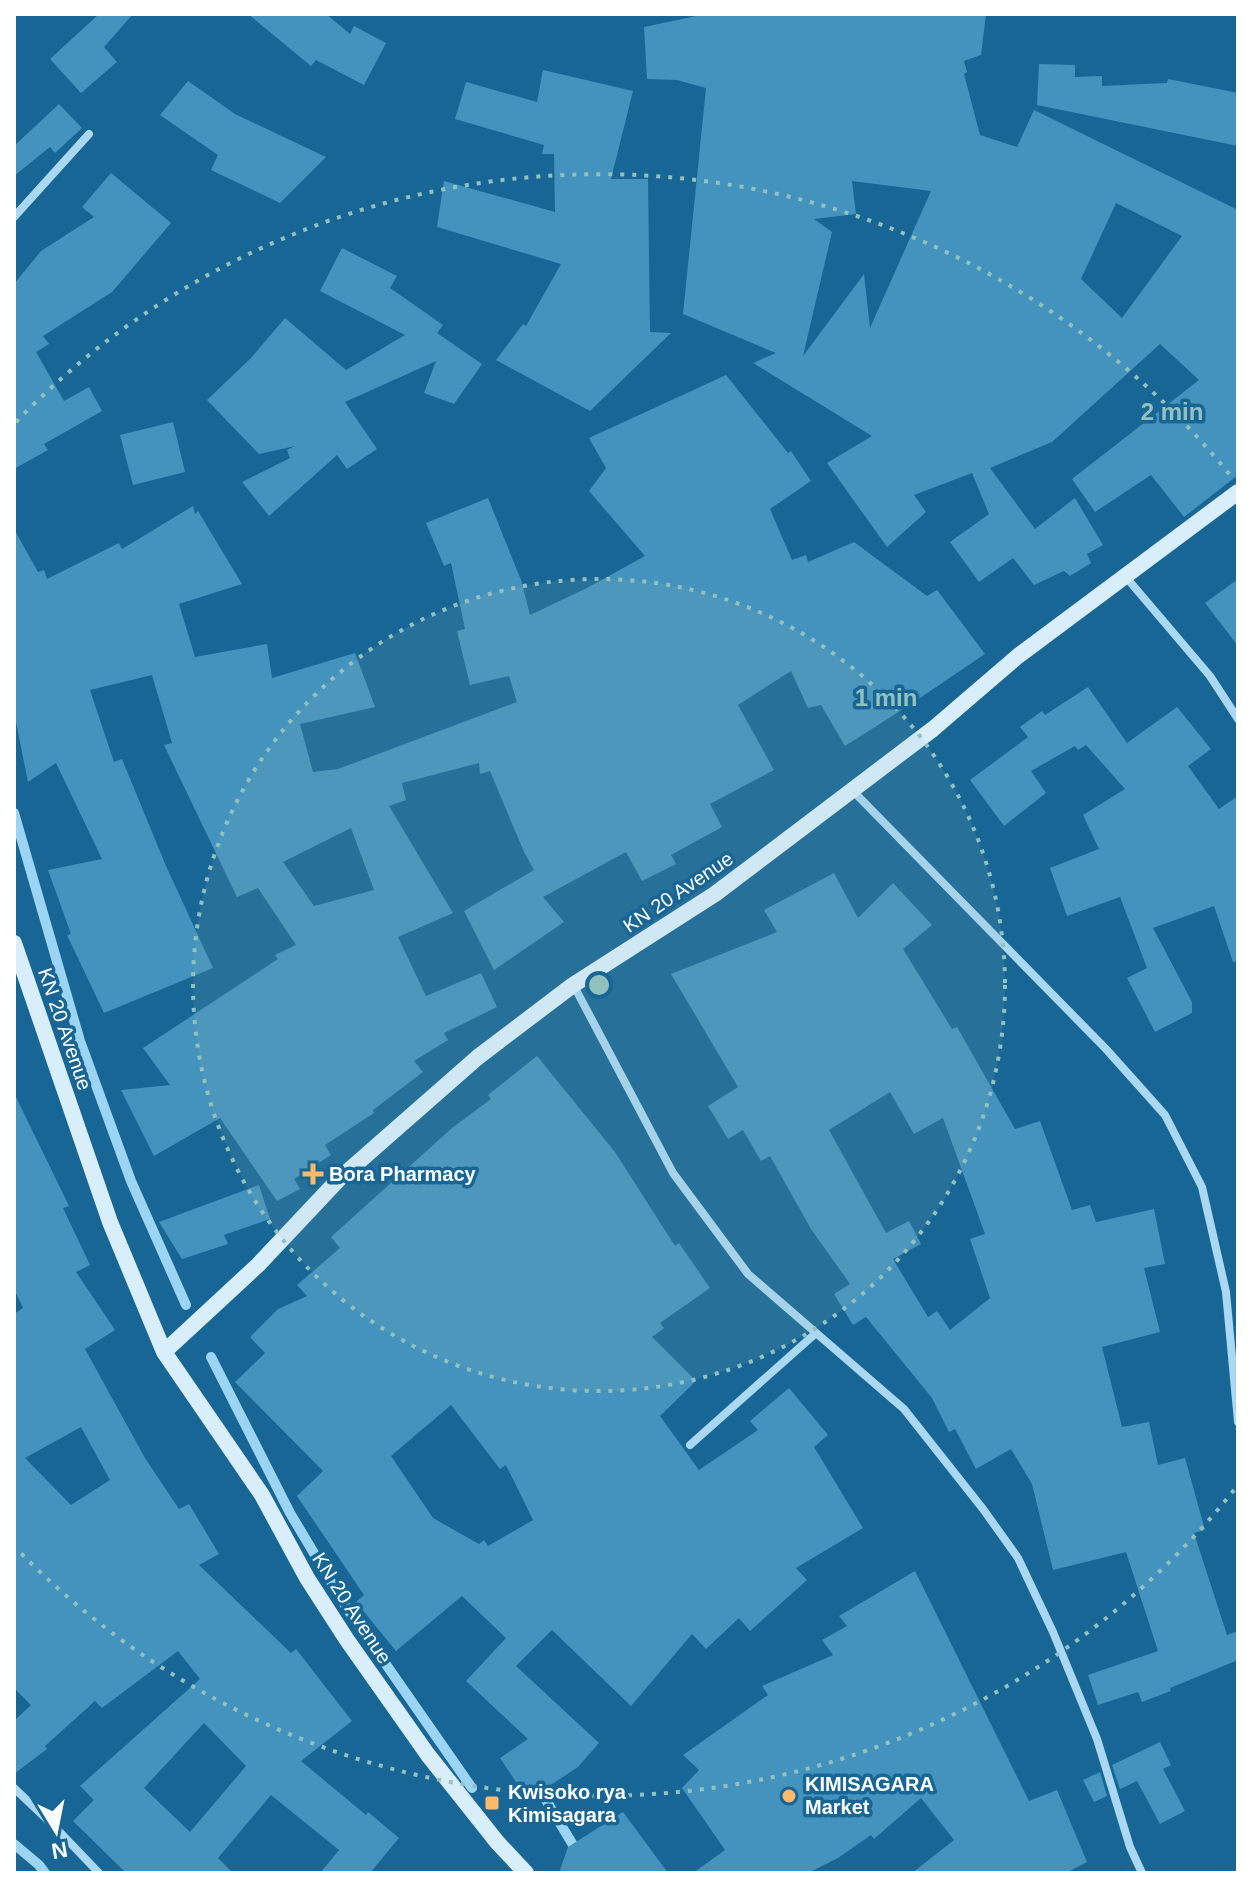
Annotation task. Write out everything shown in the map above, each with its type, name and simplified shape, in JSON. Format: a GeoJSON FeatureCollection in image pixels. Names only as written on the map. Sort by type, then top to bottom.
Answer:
{"type":"FeatureCollection","features":[{"type":"Feature","properties":{"kind":"street"},"geometry":{"type":"LineString","coordinates":[[14,217],[89,134]]}},
{"type":"Feature","properties":{"kind":"street","name":"KN 20 Avenue"},"geometry":{"type":"LineString","coordinates":[[164,1352],[258,1265],[339,1179],[478,1057],[573,985],[715,894],[933,729],[1018,656],[1238,492]]}},
{"type":"Feature","properties":{"kind":"street"},"geometry":{"type":"LineString","coordinates":[[1125,576],[1210,676],[1238,719]]}},
{"type":"Feature","properties":{"kind":"street"},"geometry":{"type":"LineString","coordinates":[[852,790],[1106,1049],[1165,1115],[1202,1187],[1226,1292],[1238,1422]]}},
{"type":"Feature","properties":{"kind":"street","name":"KN 20 Avenue"},"geometry":{"type":"LineString","coordinates":[[14,943],[110,1222],[164,1352],[262,1495],[307,1578],[347,1640],[428,1755],[497,1842],[526,1873]]}},
{"type":"Feature","properties":{"kind":"street"},"geometry":{"type":"LineString","coordinates":[[573,985],[673,1173],[748,1274],[904,1409],[1018,1558],[1053,1632],[1097,1739],[1130,1847],[1142,1873]]}},
{"type":"Feature","properties":{"kind":"street"},"geometry":{"type":"LineString","coordinates":[[690,1445],[816,1333]]}},
{"type":"Feature","properties":{"kind":"street"},"geometry":{"type":"LineString","coordinates":[[14,1788],[99,1873]]}},
{"type":"Feature","properties":{"kind":"building"},"geometry":{"type":"Polygon","coordinates":[[[99,14],[133,14],[104,47],[117,62],[81,93],[50,59],[99,14]]]}},
{"type":"Feature","properties":{"kind":"building"},"geometry":{"type":"Polygon","coordinates":[[[248,14],[326,14],[350,34],[354,26],[386,43],[364,85],[316,60],[311,66],[248,14]]]}},
{"type":"Feature","properties":{"kind":"building"},"geometry":{"type":"Polygon","coordinates":[[[706,14],[986,14],[981,55],[964,61],[967,72],[964,74],[980,135],[1017,147],[1034,110],[1238,210],[1238,475],[1184,517],[1151,475],[1095,512],[1072,479],[1199,380],[1160,344],[1052,442],[990,468],[1035,529],[1075,498],[1103,545],[1087,554],[1091,563],[1070,576],[1064,571],[1034,585],[1013,558],[979,582],[950,542],[989,514],[972,473],[914,495],[926,512],[887,547],[827,463],[872,436],[753,363],[776,353],[683,314],[706,88],[677,80],[647,79],[644,27],[706,14]],[[852,181],[856,214],[814,219],[832,232],[803,356],[864,274],[870,328],[931,191],[852,181]],[[1116,203],[1081,279],[1122,318],[1182,236],[1116,203]]]}},
{"type":"Feature","properties":{"kind":"building"},"geometry":{"type":"Polygon","coordinates":[[[1039,64],[1075,65],[1075,77],[1102,76],[1102,86],[1167,83],[1168,79],[1238,93],[1238,146],[1037,105],[1039,64]]]}},
{"type":"Feature","properties":{"kind":"building"},"geometry":{"type":"Polygon","coordinates":[[[543,70],[633,91],[611,179],[648,179],[650,332],[671,333],[590,411],[496,360],[523,324],[526,326],[561,264],[437,227],[444,181],[555,212],[554,154],[542,154],[544,145],[455,119],[466,82],[537,102],[543,70]]]}},
{"type":"Feature","properties":{"kind":"building"},"geometry":{"type":"Polygon","coordinates":[[[188,81],[235,114],[326,157],[280,203],[211,170],[218,155],[160,115],[188,81]]]}},
{"type":"Feature","properties":{"kind":"building"},"geometry":{"type":"Polygon","coordinates":[[[59,104],[82,128],[55,153],[50,147],[14,176],[14,146],[59,104]]]}},
{"type":"Feature","properties":{"kind":"building"},"geometry":{"type":"Polygon","coordinates":[[[111,173],[171,223],[112,292],[43,336],[49,344],[36,352],[64,401],[89,387],[102,411],[44,444],[48,450],[14,469],[14,284],[41,251],[94,217],[82,207],[111,173]]]}},
{"type":"Feature","properties":{"kind":"building"},"geometry":{"type":"Polygon","coordinates":[[[342,248],[397,276],[390,288],[443,325],[437,333],[482,364],[454,404],[424,393],[436,361],[345,402],[377,449],[347,469],[337,455],[269,516],[242,482],[290,458],[287,450],[295,446],[259,454],[207,400],[251,358],[285,318],[346,370],[405,335],[320,291],[342,248]]]}},
{"type":"Feature","properties":{"kind":"building"},"geometry":{"type":"Polygon","coordinates":[[[726,375],[788,453],[791,451],[811,481],[770,509],[792,560],[806,555],[808,562],[854,542],[927,596],[937,590],[985,654],[845,746],[821,705],[808,708],[791,671],[738,705],[774,770],[710,804],[722,827],[671,855],[676,864],[642,881],[626,852],[543,897],[564,922],[494,970],[464,911],[534,870],[490,771],[480,774],[479,763],[402,783],[406,800],[389,806],[453,913],[398,937],[426,996],[481,973],[497,1007],[444,1033],[448,1040],[414,1061],[423,1072],[373,1110],[374,1113],[325,1145],[331,1155],[294,1179],[300,1189],[277,1201],[220,1118],[154,1156],[121,1090],[170,1085],[143,1048],[278,959],[275,955],[296,945],[258,888],[237,897],[164,745],[172,743],[152,675],[90,690],[114,762],[122,759],[213,968],[104,1013],[67,935],[71,934],[48,870],[102,859],[56,763],[28,782],[14,712],[14,529],[38,572],[44,570],[47,579],[119,543],[122,549],[193,506],[195,514],[198,511],[242,584],[179,604],[195,657],[267,644],[272,678],[355,653],[375,707],[300,724],[313,772],[338,769],[517,702],[509,676],[470,685],[457,631],[465,629],[451,563],[444,566],[426,523],[488,498],[521,580],[530,615],[645,556],[589,491],[606,468],[589,438],[726,375]],[[351,828],[283,862],[314,906],[374,890],[351,828]]]}},
{"type":"Feature","properties":{"kind":"building"},"geometry":{"type":"Polygon","coordinates":[[[173,422],[185,472],[133,485],[120,435],[173,422]]]}},
{"type":"Feature","properties":{"kind":"building"},"geometry":{"type":"Polygon","coordinates":[[[1238,579],[1238,646],[1205,603],[1238,579]]]}},
{"type":"Feature","properties":{"kind":"building"},"geometry":{"type":"Polygon","coordinates":[[[1088,687],[1127,743],[1177,707],[1211,749],[1188,766],[1219,809],[1238,796],[1238,961],[1233,962],[1214,906],[1153,928],[1192,1002],[1192,1013],[1155,1032],[1127,978],[1147,968],[1120,897],[1067,916],[1050,868],[1099,849],[1083,815],[1125,789],[1086,745],[1078,750],[1075,746],[1031,771],[1046,793],[1004,826],[970,780],[1028,737],[1020,727],[1042,711],[1045,715],[1088,687]]]}},
{"type":"Feature","properties":{"kind":"building"},"geometry":{"type":"Polygon","coordinates":[[[834,873],[858,918],[893,883],[932,925],[903,949],[952,1029],[957,1027],[1015,1129],[1040,1121],[1072,1210],[1090,1205],[1096,1222],[1154,1209],[1165,1264],[1144,1268],[1160,1332],[1102,1347],[1122,1427],[1149,1422],[1158,1465],[1185,1458],[1205,1530],[1194,1533],[1227,1635],[1238,1631],[1238,1660],[1142,1702],[1138,1692],[1098,1705],[1088,1675],[1158,1651],[1126,1552],[1053,1570],[1032,1484],[1011,1449],[976,1469],[955,1429],[949,1432],[932,1398],[866,1317],[853,1325],[834,1294],[850,1284],[811,1229],[770,1156],[761,1161],[743,1130],[728,1139],[708,1106],[738,1087],[671,974],[777,932],[764,910],[834,873]],[[890,1092],[829,1130],[886,1233],[909,1221],[921,1244],[893,1259],[928,1317],[937,1311],[950,1330],[990,1298],[970,1239],[985,1234],[943,1118],[914,1134],[890,1092]]]}},
{"type":"Feature","properties":{"kind":"building"},"geometry":{"type":"Polygon","coordinates":[[[537,1056],[615,1152],[675,1246],[679,1243],[710,1288],[660,1323],[664,1328],[652,1337],[696,1381],[660,1416],[699,1470],[758,1430],[750,1421],[789,1388],[828,1435],[814,1447],[863,1528],[796,1568],[807,1580],[750,1631],[739,1618],[706,1649],[692,1634],[631,1706],[552,1630],[516,1666],[599,1743],[578,1767],[528,1800],[500,1758],[528,1739],[466,1681],[506,1638],[462,1596],[396,1651],[356,1602],[364,1595],[297,1496],[323,1471],[235,1382],[265,1353],[250,1337],[278,1309],[307,1296],[297,1285],[340,1248],[331,1237],[452,1128],[491,1099],[488,1095],[537,1056]],[[451,1405],[391,1456],[433,1518],[479,1544],[484,1540],[488,1546],[533,1520],[506,1465],[500,1469],[451,1405]]]}},
{"type":"Feature","properties":{"kind":"building"},"geometry":{"type":"Polygon","coordinates":[[[14,1093],[69,1206],[63,1208],[90,1265],[76,1272],[115,1330],[85,1349],[145,1458],[179,1509],[189,1504],[219,1554],[199,1565],[291,1653],[296,1649],[352,1721],[301,1761],[399,1838],[370,1873],[320,1873],[339,1850],[271,1795],[218,1858],[233,1873],[126,1873],[73,1821],[94,1800],[80,1786],[200,1679],[178,1651],[102,1708],[95,1701],[45,1746],[47,1749],[14,1774],[14,1721],[31,1705],[14,1688],[14,1314],[23,1308],[14,1289],[14,1093]],[[81,1427],[25,1458],[71,1505],[110,1480],[81,1427]],[[204,1723],[144,1788],[190,1832],[246,1766],[204,1723]]]}},
{"type":"Feature","properties":{"kind":"building"},"geometry":{"type":"Polygon","coordinates":[[[259,1185],[270,1219],[224,1235],[228,1244],[182,1259],[159,1222],[259,1185]]]}},
{"type":"Feature","properties":{"kind":"building"},"geometry":{"type":"Polygon","coordinates":[[[915,1571],[1029,1801],[1057,1790],[1087,1862],[1066,1873],[912,1873],[954,1840],[921,1798],[874,1839],[871,1835],[838,1858],[808,1873],[693,1873],[725,1850],[682,1788],[699,1770],[683,1755],[768,1695],[762,1686],[833,1655],[822,1640],[847,1626],[839,1616],[915,1571]]]}},
{"type":"Feature","properties":{"kind":"building"},"geometry":{"type":"Polygon","coordinates":[[[1160,1742],[1171,1765],[1163,1769],[1185,1811],[1160,1824],[1137,1781],[1120,1789],[1112,1765],[1160,1742]]]}},
{"type":"Feature","properties":{"kind":"building"},"geometry":{"type":"Polygon","coordinates":[[[1100,1772],[1107,1796],[1094,1802],[1083,1780],[1100,1772]]]}},
{"type":"Feature","properties":{"kind":"building"},"geometry":{"type":"Polygon","coordinates":[[[623,1812],[668,1873],[559,1873],[568,1847],[623,1812]]]}},
{"type":"Feature","properties":{"kind":"waterway"},"geometry":{"type":"LineString","coordinates":[[14,813],[80,1041],[131,1181],[186,1305]]}},
{"type":"Feature","properties":{"kind":"waterway"},"geometry":{"type":"LineString","coordinates":[[211,1357],[290,1513],[346,1607],[472,1788]]}},
{"type":"Feature","properties":{"kind":"waterway"},"geometry":{"type":"LineString","coordinates":[[535,1782],[590,1873]]}},
{"type":"Feature","properties":{"kind":"waterway"},"geometry":{"type":"LineString","coordinates":[[14,1844],[45,1873]]}},
{"type":"Feature","properties":{"kind":"place","name":"Bora Pharmacy"},"geometry":{"type":"Point","coordinates":[313,1174]}},
{"type":"Feature","properties":{"kind":"place","name":"KIMISAGARA Market"},"geometry":{"type":"Point","coordinates":[789,1796]}},
{"type":"Feature","properties":{"kind":"place","name":"Kwisoko rya Kimisagara"},"geometry":{"type":"Point","coordinates":[492,1803]}}]}
